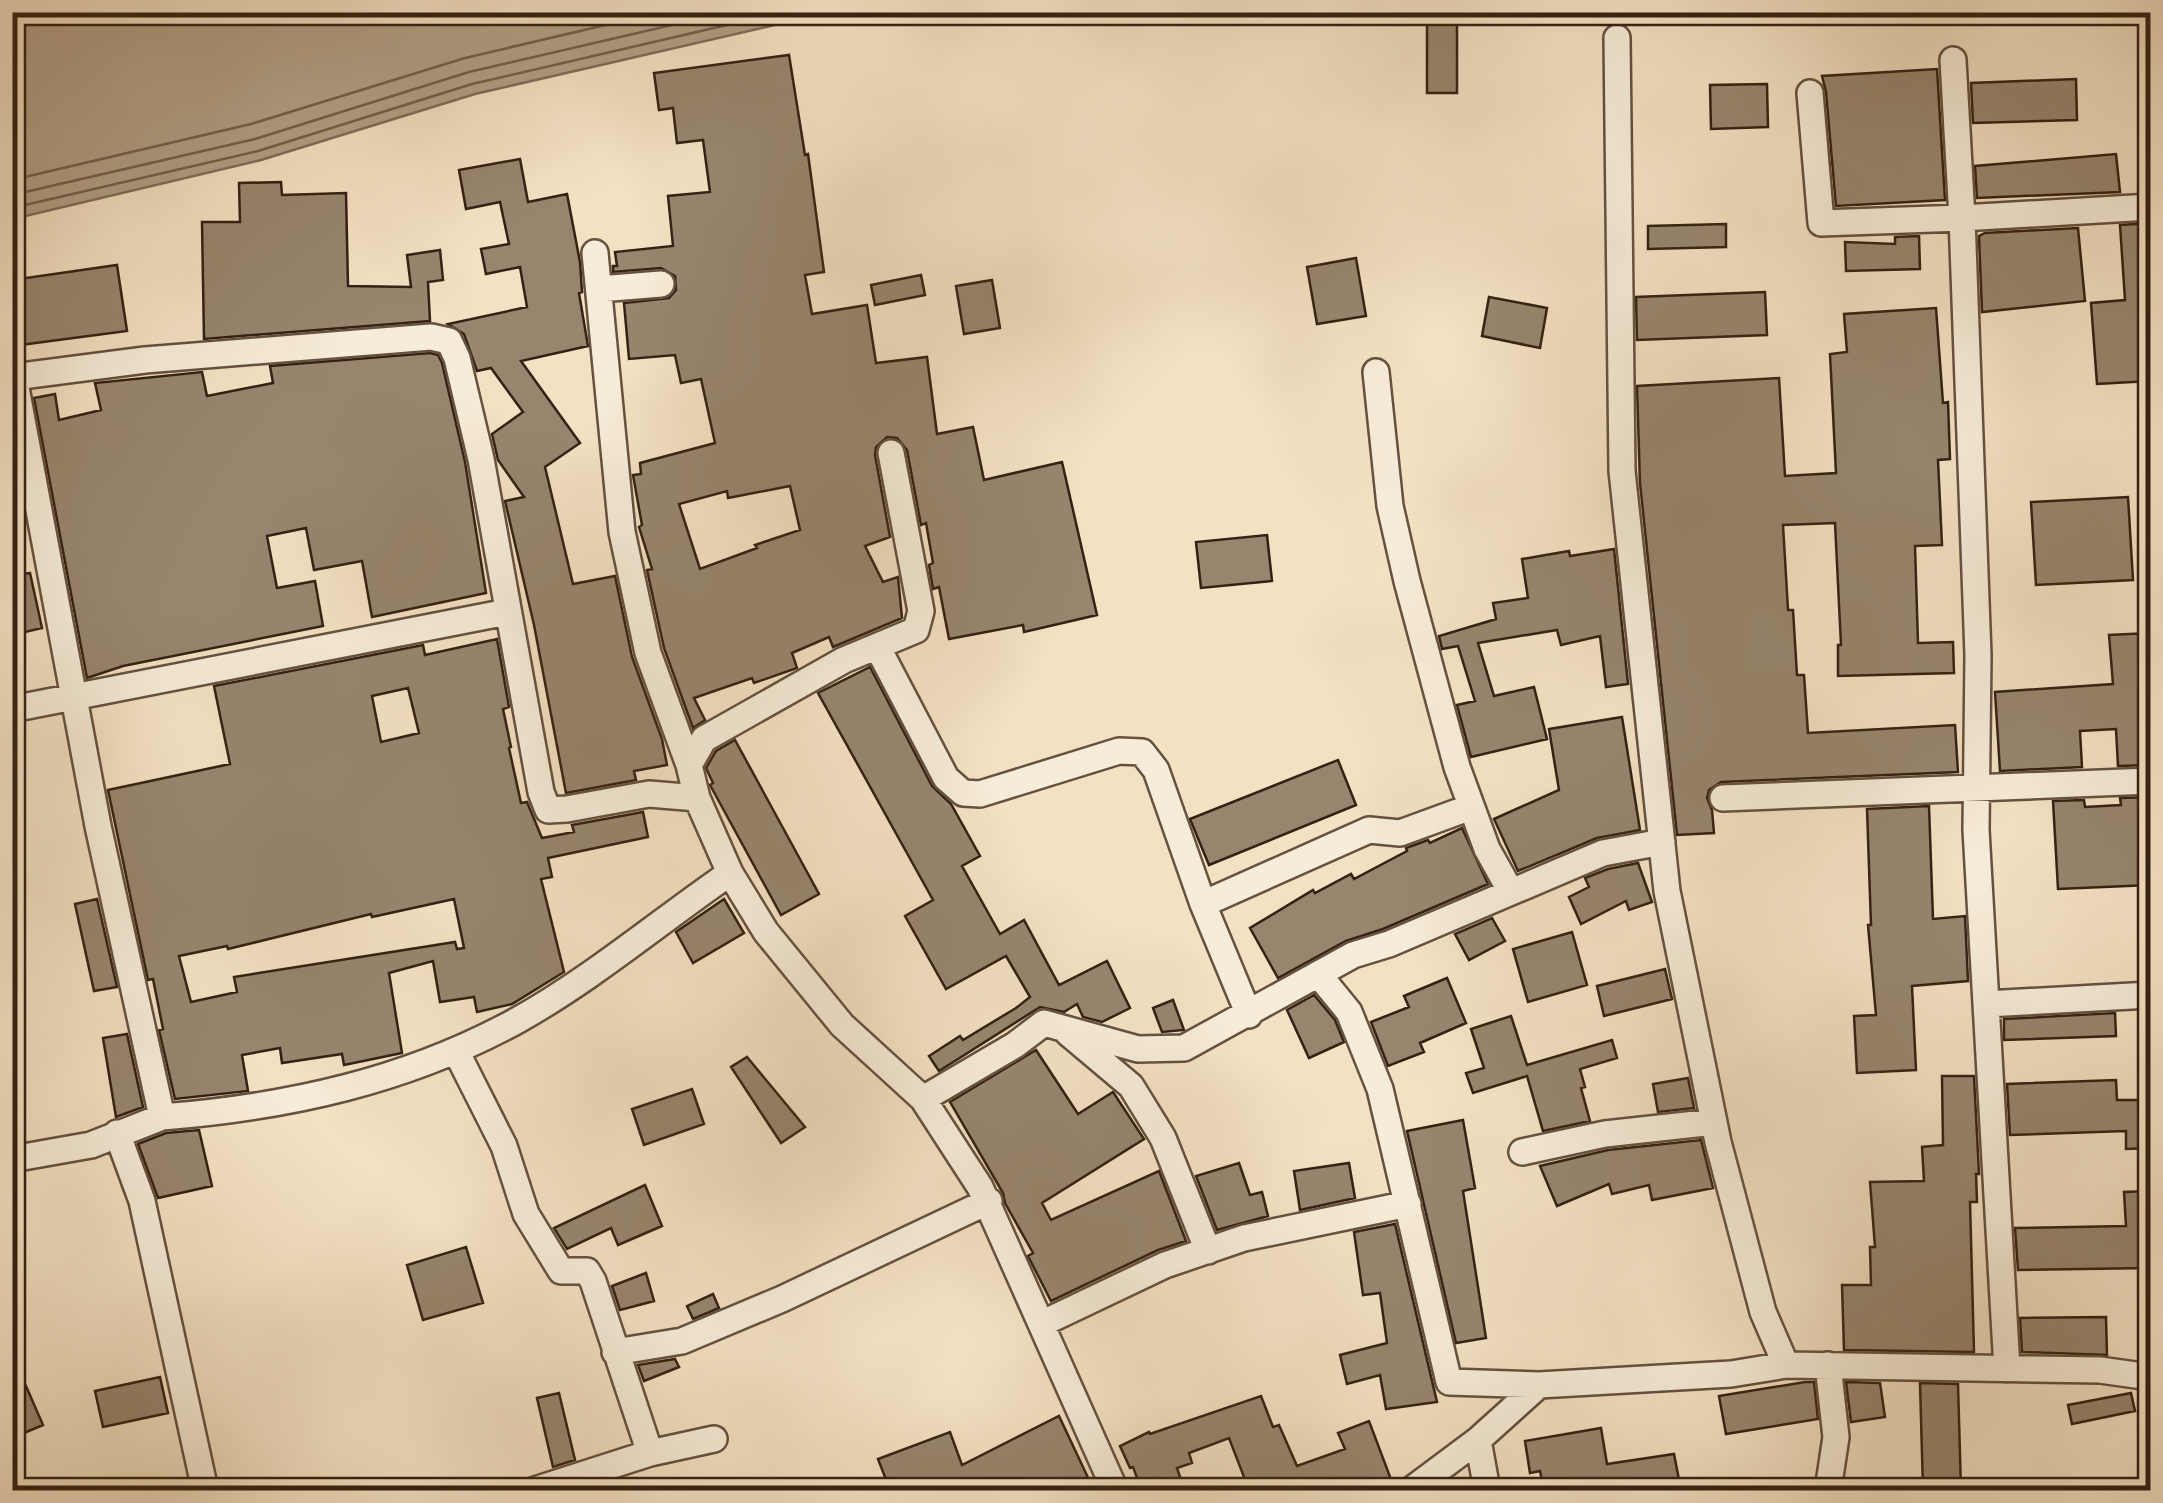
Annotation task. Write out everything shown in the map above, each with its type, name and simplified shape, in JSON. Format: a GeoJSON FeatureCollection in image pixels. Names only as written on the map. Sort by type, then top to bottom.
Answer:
{"type":"FeatureCollection","features":[{"type":"Feature","properties":{"kind":"street"},"geometry":{"type":"LineString","coordinates":[[1617,38],[1622,471],[1667,891],[1714,1122],[1763,1312],[1786,1365]]}},
{"type":"Feature","properties":{"kind":"street"},"geometry":{"type":"LineString","coordinates":[[1953,60],[1978,655],[1977,786],[2007,1369]]}},
{"type":"Feature","properties":{"kind":"street"},"geometry":{"type":"LineString","coordinates":[[1810,93],[1821,224],[2150,207]]}},
{"type":"Feature","properties":{"kind":"street"},"geometry":{"type":"LineString","coordinates":[[596,254],[622,532],[648,653],[697,798],[730,873],[766,932],[842,1025],[924,1099],[989,1202],[1115,1490]]}},
{"type":"Feature","properties":{"kind":"street"},"geometry":{"type":"LineString","coordinates":[[599,289],[660,284]]}},
{"type":"Feature","properties":{"kind":"street"},"geometry":{"type":"LineString","coordinates":[[162,1117],[73,700],[13,373],[430,337],[449,341],[458,358],[481,459],[541,792],[548,810],[568,810],[648,794],[697,798]]}},
{"type":"Feature","properties":{"kind":"street"},"geometry":{"type":"LineString","coordinates":[[1376,372],[1390,506],[1456,767],[1487,849],[1511,892]]}},
{"type":"Feature","properties":{"kind":"street"},"geometry":{"type":"LineString","coordinates":[[689,765],[704,739],[844,660],[916,630],[921,611],[891,453]]}},
{"type":"Feature","properties":{"kind":"street"},"geometry":{"type":"LineString","coordinates":[[12,710],[507,612]]}},
{"type":"Feature","properties":{"kind":"street"},"geometry":{"type":"LineString","coordinates":[[878,648],[946,778],[964,793],[980,794],[1119,751],[1142,752],[1156,770],[1203,904],[1250,1015]]}},
{"type":"Feature","properties":{"kind":"street"},"geometry":{"type":"LineString","coordinates":[[1722,798],[2150,781]]}},
{"type":"Feature","properties":{"kind":"street"},"geometry":{"type":"LineString","coordinates":[[1203,904],[1369,830],[1400,834],[1472,807]]}},
{"type":"Feature","properties":{"kind":"street"},"geometry":{"type":"LineString","coordinates":[[924,1099],[1044,1022],[1138,1050],[1184,1048],[1353,956],[1603,853],[1662,842]]}},
{"type":"Feature","properties":{"kind":"street"},"geometry":{"type":"LineString","coordinates":[[12,1159],[91,1145],[162,1117],[317,1097],[386,1078],[456,1051],[520,1019],[616,956],[730,873]]}},
{"type":"Feature","properties":{"kind":"street"},"geometry":{"type":"LineString","coordinates":[[1318,974],[1349,1012],[1380,1089],[1450,1382],[1539,1385],[1731,1374],[1786,1365],[2100,1370],[2150,1377]]}},
{"type":"Feature","properties":{"kind":"street"},"geometry":{"type":"LineString","coordinates":[[1986,1004],[2150,995]]}},
{"type":"Feature","properties":{"kind":"street"},"geometry":{"type":"LineString","coordinates":[[1060,1026],[1131,1086],[1182,1178],[1208,1251]]}},
{"type":"Feature","properties":{"kind":"street"},"geometry":{"type":"LineString","coordinates":[[456,1051],[504,1146],[526,1214],[561,1271],[587,1271],[650,1453]]}},
{"type":"Feature","properties":{"kind":"street"},"geometry":{"type":"LineString","coordinates":[[1522,1152],[1605,1134],[1714,1122]]}},
{"type":"Feature","properties":{"kind":"street"},"geometry":{"type":"LineString","coordinates":[[118,1133],[142,1202],[205,1490]]}},
{"type":"Feature","properties":{"kind":"street"},"geometry":{"type":"LineString","coordinates":[[615,1352],[682,1341],[989,1202]]}},
{"type":"Feature","properties":{"kind":"street"},"geometry":{"type":"LineString","coordinates":[[1041,1324],[1166,1266],[1244,1238],[1408,1204]]}},
{"type":"Feature","properties":{"kind":"street"},"geometry":{"type":"LineString","coordinates":[[1828,1365],[1836,1437],[1828,1490]]}},
{"type":"Feature","properties":{"kind":"street"},"geometry":{"type":"LineString","coordinates":[[1411,1490],[1478,1440],[1539,1385]]}},
{"type":"Feature","properties":{"kind":"street"},"geometry":{"type":"LineString","coordinates":[[535,1490],[650,1453],[714,1439]]}},
{"type":"Feature","properties":{"kind":"street"},"geometry":{"type":"LineString","coordinates":[[1478,1440],[1487,1490]]}},
{"type":"Feature","properties":{"kind":"water"},"geometry":{"type":"Polygon","coordinates":[[[12,13],[827,13],[475,94],[261,160],[13,219],[12,13]]]}},
{"type":"Feature","properties":{"kind":"building"},"geometry":{"type":"Polygon","coordinates":[[[1427,12],[1457,12],[1457,93],[1427,93],[1427,12]]]}},
{"type":"Feature","properties":{"kind":"building"},"geometry":{"type":"Polygon","coordinates":[[[789,55],[824,272],[805,275],[812,314],[867,305],[876,363],[927,357],[937,434],[973,427],[984,480],[1062,462],[1097,615],[1024,632],[1023,625],[949,639],[939,587],[933,589],[926,523],[921,525],[907,450],[897,438],[887,437],[876,447],[875,455],[890,537],[865,546],[883,582],[898,577],[902,618],[833,647],[829,637],[792,653],[797,668],[694,698],[705,720],[693,728],[664,648],[647,570],[652,569],[639,527],[642,525],[633,475],[641,474],[640,463],[715,443],[701,379],[681,383],[675,355],[629,359],[624,303],[669,298],[676,290],[675,276],[661,268],[613,272],[613,266],[617,266],[615,252],[673,246],[668,196],[710,192],[703,140],[677,143],[673,108],[659,110],[654,73],[789,55]],[[790,486],[728,498],[727,491],[679,504],[700,569],[800,530],[790,486]]]}},
{"type":"Feature","properties":{"kind":"building"},"geometry":{"type":"Polygon","coordinates":[[[1937,69],[1945,200],[1836,206],[1822,76],[1937,69]]]}},
{"type":"Feature","properties":{"kind":"building"},"geometry":{"type":"Polygon","coordinates":[[[2076,79],[2077,120],[1973,123],[1971,83],[2076,79]]]}},
{"type":"Feature","properties":{"kind":"building"},"geometry":{"type":"Polygon","coordinates":[[[1767,84],[1768,127],[1711,129],[1710,85],[1767,84]]]}},
{"type":"Feature","properties":{"kind":"building"},"geometry":{"type":"Polygon","coordinates":[[[2116,154],[2120,192],[1977,198],[1975,166],[2116,154]]]}},
{"type":"Feature","properties":{"kind":"building"},"geometry":{"type":"Polygon","coordinates":[[[520,159],[528,202],[567,194],[580,262],[579,293],[588,346],[521,361],[580,443],[545,467],[573,584],[615,576],[632,657],[662,739],[667,765],[634,771],[636,780],[566,793],[534,625],[505,501],[524,497],[498,460],[492,434],[523,412],[491,368],[477,371],[464,334],[448,324],[527,307],[520,267],[486,274],[481,249],[509,244],[500,202],[466,209],[459,170],[520,159]]]}},
{"type":"Feature","properties":{"kind":"building"},"geometry":{"type":"Polygon","coordinates":[[[281,182],[282,195],[346,193],[348,286],[411,287],[407,255],[440,250],[443,280],[428,282],[430,321],[204,339],[202,222],[240,222],[239,183],[281,182]]]}},
{"type":"Feature","properties":{"kind":"building"},"geometry":{"type":"Polygon","coordinates":[[[2150,223],[2150,381],[2097,384],[2091,303],[2125,300],[2120,225],[2150,223]]]}},
{"type":"Feature","properties":{"kind":"building"},"geometry":{"type":"Polygon","coordinates":[[[1726,224],[1726,247],[1648,249],[1648,226],[1726,224]]]}},
{"type":"Feature","properties":{"kind":"building"},"geometry":{"type":"Polygon","coordinates":[[[2078,228],[2085,301],[1982,312],[1979,236],[2078,228]]]}},
{"type":"Feature","properties":{"kind":"building"},"geometry":{"type":"Polygon","coordinates":[[[1919,236],[1920,269],[1846,271],[1845,242],[1895,244],[1895,237],[1919,236]]]}},
{"type":"Feature","properties":{"kind":"building"},"geometry":{"type":"Polygon","coordinates":[[[1356,258],[1366,316],[1317,324],[1307,267],[1356,258]]]}},
{"type":"Feature","properties":{"kind":"building"},"geometry":{"type":"Polygon","coordinates":[[[117,265],[127,331],[20,345],[12,280],[117,265]]]}},
{"type":"Feature","properties":{"kind":"building"},"geometry":{"type":"Polygon","coordinates":[[[921,275],[925,295],[875,305],[871,285],[921,275]]]}},
{"type":"Feature","properties":{"kind":"building"},"geometry":{"type":"Polygon","coordinates":[[[992,280],[1000,328],[964,334],[956,286],[992,280]]]}},
{"type":"Feature","properties":{"kind":"building"},"geometry":{"type":"Polygon","coordinates":[[[1765,292],[1767,335],[1637,340],[1636,297],[1765,292]]]}},
{"type":"Feature","properties":{"kind":"building"},"geometry":{"type":"Polygon","coordinates":[[[1489,297],[1547,308],[1540,348],[1482,336],[1489,297]]]}},
{"type":"Feature","properties":{"kind":"building"},"geometry":{"type":"Polygon","coordinates":[[[1936,308],[1943,403],[1948,402],[1950,459],[1938,460],[1942,545],[1915,546],[1918,643],[1953,642],[1954,673],[1838,676],[1841,645],[1835,523],[1783,525],[1788,610],[1793,610],[1797,675],[1804,675],[1808,733],[1955,725],[1958,772],[1721,782],[1709,790],[1707,798],[1714,833],[1677,835],[1640,483],[1637,386],[1779,378],[1785,476],[1836,473],[1830,354],[1847,352],[1844,314],[1936,308]]]}},
{"type":"Feature","properties":{"kind":"building"},"geometry":{"type":"Polygon","coordinates":[[[438,355],[442,363],[465,462],[486,593],[372,617],[362,561],[314,570],[306,528],[267,536],[277,588],[315,581],[323,626],[123,666],[87,678],[34,398],[55,394],[59,420],[101,410],[95,383],[202,372],[207,396],[273,383],[270,366],[438,355]]]}},
{"type":"Feature","properties":{"kind":"building"},"geometry":{"type":"Polygon","coordinates":[[[2128,497],[2133,580],[2036,585],[2031,502],[2128,497]]]}},
{"type":"Feature","properties":{"kind":"building"},"geometry":{"type":"Polygon","coordinates":[[[1267,535],[1272,581],[1201,588],[1196,542],[1267,535]]]}},
{"type":"Feature","properties":{"kind":"building"},"geometry":{"type":"Polygon","coordinates":[[[1614,549],[1628,684],[1606,687],[1600,636],[1561,645],[1557,630],[1478,643],[1494,696],[1534,687],[1547,739],[1471,757],[1457,705],[1475,701],[1458,646],[1442,649],[1439,636],[1496,619],[1493,603],[1528,598],[1522,559],[1614,549]]]}},
{"type":"Feature","properties":{"kind":"building"},"geometry":{"type":"Polygon","coordinates":[[[30,573],[42,628],[12,635],[12,576],[30,573]]]}},
{"type":"Feature","properties":{"kind":"building"},"geometry":{"type":"Polygon","coordinates":[[[2150,633],[2150,765],[2118,766],[2116,729],[2080,731],[2082,767],[2000,771],[1995,692],[2113,684],[2109,635],[2150,633]]]}},
{"type":"Feature","properties":{"kind":"building"},"geometry":{"type":"Polygon","coordinates":[[[497,639],[509,707],[503,709],[521,803],[527,802],[542,838],[574,832],[572,825],[643,812],[648,837],[548,858],[552,877],[541,879],[564,972],[512,1004],[477,1012],[474,997],[440,1002],[433,961],[389,973],[402,1053],[344,1065],[342,1054],[282,1063],[280,1048],[242,1055],[248,1091],[175,1099],[159,1030],[163,1029],[153,979],[148,980],[108,790],[230,764],[214,686],[423,645],[425,655],[497,639]],[[408,688],[372,696],[381,742],[419,733],[408,688]],[[454,899],[372,917],[371,914],[228,949],[227,946],[179,956],[191,1002],[237,992],[234,977],[455,942],[457,949],[464,948],[454,899]]]}},
{"type":"Feature","properties":{"kind":"building"},"geometry":{"type":"Polygon","coordinates":[[[870,667],[932,786],[951,804],[980,856],[962,866],[1000,934],[1024,920],[1059,985],[1107,961],[1130,1008],[1102,1022],[1083,1017],[1077,1004],[1064,1012],[1040,1007],[939,1071],[929,1056],[960,1036],[963,1040],[1030,997],[1006,956],[946,989],[905,916],[933,900],[818,693],[870,667]]]}},
{"type":"Feature","properties":{"kind":"building"},"geometry":{"type":"Polygon","coordinates":[[[1622,717],[1640,830],[1597,838],[1518,871],[1494,819],[1559,790],[1549,729],[1622,717]]]}},
{"type":"Feature","properties":{"kind":"building"},"geometry":{"type":"Polygon","coordinates":[[[735,740],[819,894],[781,915],[710,785],[713,783],[706,768],[716,751],[735,740]]]}},
{"type":"Feature","properties":{"kind":"building"},"geometry":{"type":"Polygon","coordinates":[[[1338,760],[1356,805],[1209,865],[1190,819],[1338,760]]]}},
{"type":"Feature","properties":{"kind":"building"},"geometry":{"type":"Polygon","coordinates":[[[2150,797],[2150,885],[2058,889],[2053,801],[2084,800],[2085,807],[2121,805],[2120,798],[2150,797]]]}},
{"type":"Feature","properties":{"kind":"building"},"geometry":{"type":"Polygon","coordinates":[[[1929,806],[1933,919],[1965,916],[1968,981],[1912,986],[1916,1070],[1857,1073],[1854,1016],[1876,1015],[1868,925],[1867,809],[1929,806]]]}},
{"type":"Feature","properties":{"kind":"building"},"geometry":{"type":"Polygon","coordinates":[[[1462,828],[1488,884],[1346,941],[1278,978],[1250,928],[1313,890],[1315,893],[1351,874],[1354,879],[1407,851],[1406,848],[1428,840],[1430,843],[1462,828]]]}},
{"type":"Feature","properties":{"kind":"building"},"geometry":{"type":"Polygon","coordinates":[[[1638,863],[1652,902],[1629,910],[1626,901],[1581,924],[1569,897],[1589,887],[1585,878],[1638,863]]]}},
{"type":"Feature","properties":{"kind":"building"},"geometry":{"type":"Polygon","coordinates":[[[97,899],[117,987],[94,991],[75,904],[97,899]]]}},
{"type":"Feature","properties":{"kind":"building"},"geometry":{"type":"Polygon","coordinates":[[[724,899],[744,933],[693,963],[676,932],[724,899]]]}},
{"type":"Feature","properties":{"kind":"building"},"geometry":{"type":"Polygon","coordinates":[[[1492,918],[1505,941],[1469,960],[1455,934],[1492,918]]]}},
{"type":"Feature","properties":{"kind":"building"},"geometry":{"type":"Polygon","coordinates":[[[1572,932],[1587,985],[1528,1002],[1513,949],[1572,932]]]}},
{"type":"Feature","properties":{"kind":"building"},"geometry":{"type":"Polygon","coordinates":[[[1665,969],[1672,999],[1604,1016],[1597,986],[1665,969]]]}},
{"type":"Feature","properties":{"kind":"building"},"geometry":{"type":"Polygon","coordinates":[[[1447,978],[1466,1023],[1420,1043],[1424,1052],[1388,1066],[1371,1022],[1409,1007],[1404,996],[1447,978]]]}},
{"type":"Feature","properties":{"kind":"building"},"geometry":{"type":"Polygon","coordinates":[[[1314,995],[1335,1020],[1344,1042],[1309,1058],[1287,1010],[1314,995]]]}},
{"type":"Feature","properties":{"kind":"building"},"geometry":{"type":"Polygon","coordinates":[[[1173,1000],[1184,1030],[1162,1032],[1153,1008],[1173,1000]]]}},
{"type":"Feature","properties":{"kind":"building"},"geometry":{"type":"Polygon","coordinates":[[[2115,1013],[2116,1036],[2004,1040],[2004,1019],[2115,1013]]]}},
{"type":"Feature","properties":{"kind":"building"},"geometry":{"type":"Polygon","coordinates":[[[1511,1016],[1527,1065],[1612,1040],[1617,1058],[1580,1069],[1590,1121],[1543,1131],[1527,1076],[1473,1093],[1466,1073],[1484,1068],[1471,1029],[1511,1016]]]}},
{"type":"Feature","properties":{"kind":"building"},"geometry":{"type":"Polygon","coordinates":[[[127,1034],[143,1107],[116,1117],[103,1038],[127,1034]]]}},
{"type":"Feature","properties":{"kind":"building"},"geometry":{"type":"Polygon","coordinates":[[[1036,1050],[1078,1114],[1113,1092],[1144,1139],[1042,1203],[1051,1220],[1159,1171],[1186,1241],[1158,1250],[1051,1301],[1028,1256],[1033,1253],[1003,1193],[950,1102],[1036,1050]]]}},
{"type":"Feature","properties":{"kind":"building"},"geometry":{"type":"Polygon","coordinates":[[[747,1057],[805,1127],[781,1143],[731,1067],[747,1057]]]}},
{"type":"Feature","properties":{"kind":"building"},"geometry":{"type":"Polygon","coordinates":[[[1942,1076],[1974,1076],[1979,1174],[1977,1202],[1970,1202],[1974,1352],[1844,1350],[1842,1285],[1871,1285],[1870,1247],[1875,1247],[1870,1182],[1924,1181],[1922,1147],[1943,1145],[1942,1076]]]}},
{"type":"Feature","properties":{"kind":"building"},"geometry":{"type":"Polygon","coordinates":[[[1688,1078],[1694,1108],[1658,1112],[1653,1084],[1688,1078]]]}},
{"type":"Feature","properties":{"kind":"building"},"geometry":{"type":"Polygon","coordinates":[[[2116,1080],[2117,1100],[2150,1100],[2150,1148],[2126,1149],[2126,1131],[2010,1135],[2007,1084],[2116,1080]]]}},
{"type":"Feature","properties":{"kind":"building"},"geometry":{"type":"Polygon","coordinates":[[[692,1089],[704,1124],[644,1145],[632,1109],[692,1089]]]}},
{"type":"Feature","properties":{"kind":"building"},"geometry":{"type":"Polygon","coordinates":[[[1463,1120],[1475,1188],[1463,1191],[1486,1338],[1456,1343],[1407,1131],[1463,1120]]]}},
{"type":"Feature","properties":{"kind":"building"},"geometry":{"type":"Polygon","coordinates":[[[199,1130],[212,1186],[158,1198],[138,1144],[166,1133],[199,1130]]]}},
{"type":"Feature","properties":{"kind":"building"},"geometry":{"type":"Polygon","coordinates":[[[1701,1140],[1713,1188],[1652,1200],[1649,1185],[1612,1194],[1609,1184],[1557,1206],[1540,1166],[1608,1150],[1701,1140]]]}},
{"type":"Feature","properties":{"kind":"building"},"geometry":{"type":"Polygon","coordinates":[[[1239,1163],[1250,1195],[1262,1192],[1268,1216],[1217,1230],[1196,1176],[1239,1163]]]}},
{"type":"Feature","properties":{"kind":"building"},"geometry":{"type":"Polygon","coordinates":[[[1349,1163],[1355,1198],[1300,1210],[1294,1171],[1349,1163]]]}},
{"type":"Feature","properties":{"kind":"building"},"geometry":{"type":"Polygon","coordinates":[[[645,1185],[662,1226],[618,1245],[611,1228],[567,1249],[554,1228],[645,1185]]]}},
{"type":"Feature","properties":{"kind":"building"},"geometry":{"type":"Polygon","coordinates":[[[2150,1191],[2150,1268],[2018,1270],[2015,1228],[2126,1226],[2124,1192],[2150,1191]]]}},
{"type":"Feature","properties":{"kind":"building"},"geometry":{"type":"Polygon","coordinates":[[[1395,1224],[1437,1402],[1386,1409],[1380,1375],[1347,1384],[1340,1355],[1387,1343],[1380,1293],[1363,1295],[1354,1232],[1395,1224]]]}},
{"type":"Feature","properties":{"kind":"building"},"geometry":{"type":"Polygon","coordinates":[[[466,1247],[483,1303],[423,1320],[407,1265],[466,1247]]]}},
{"type":"Feature","properties":{"kind":"building"},"geometry":{"type":"Polygon","coordinates":[[[646,1273],[654,1301],[620,1310],[612,1286],[646,1273]]]}},
{"type":"Feature","properties":{"kind":"building"},"geometry":{"type":"Polygon","coordinates":[[[713,1294],[719,1308],[693,1319],[687,1306],[713,1294]]]}},
{"type":"Feature","properties":{"kind":"building"},"geometry":{"type":"Polygon","coordinates":[[[2106,1317],[2107,1355],[2022,1352],[2020,1318],[2106,1317]]]}},
{"type":"Feature","properties":{"kind":"building"},"geometry":{"type":"Polygon","coordinates":[[[12,1354],[43,1425],[12,1438],[12,1354]]]}},
{"type":"Feature","properties":{"kind":"building"},"geometry":{"type":"Polygon","coordinates":[[[675,1359],[679,1367],[644,1381],[638,1365],[675,1359]]]}},
{"type":"Feature","properties":{"kind":"building"},"geometry":{"type":"Polygon","coordinates":[[[160,1377],[168,1413],[103,1427],[95,1391],[160,1377]]]}},
{"type":"Feature","properties":{"kind":"building"},"geometry":{"type":"Polygon","coordinates":[[[1814,1382],[1818,1419],[1726,1434],[1719,1396],[1814,1382]]]}},
{"type":"Feature","properties":{"kind":"building"},"geometry":{"type":"Polygon","coordinates":[[[1846,1382],[1880,1383],[1885,1417],[1851,1422],[1846,1382]]]}},
{"type":"Feature","properties":{"kind":"building"},"geometry":{"type":"Polygon","coordinates":[[[1920,1383],[1958,1384],[1961,1490],[1923,1490],[1920,1383]]]}},
{"type":"Feature","properties":{"kind":"building"},"geometry":{"type":"Polygon","coordinates":[[[559,1393],[575,1460],[553,1467],[537,1398],[559,1393]]]}},
{"type":"Feature","properties":{"kind":"building"},"geometry":{"type":"Polygon","coordinates":[[[2131,1393],[2135,1411],[2072,1424],[2068,1405],[2131,1393]]]}},
{"type":"Feature","properties":{"kind":"building"},"geometry":{"type":"Polygon","coordinates":[[[1261,1396],[1273,1427],[1279,1425],[1297,1466],[1345,1449],[1338,1433],[1369,1421],[1395,1490],[1249,1490],[1229,1438],[1189,1453],[1192,1463],[1177,1468],[1183,1486],[1160,1490],[1156,1478],[1139,1483],[1120,1446],[1149,1432],[1261,1396]]]}},
{"type":"Feature","properties":{"kind":"building"},"geometry":{"type":"Polygon","coordinates":[[[1059,1416],[1091,1484],[1076,1490],[890,1490],[878,1459],[950,1432],[962,1465],[1059,1416]]]}},
{"type":"Feature","properties":{"kind":"building"},"geometry":{"type":"Polygon","coordinates":[[[1601,1428],[1607,1464],[1674,1454],[1681,1490],[1544,1490],[1540,1471],[1530,1473],[1525,1441],[1601,1428]]]}}]}
